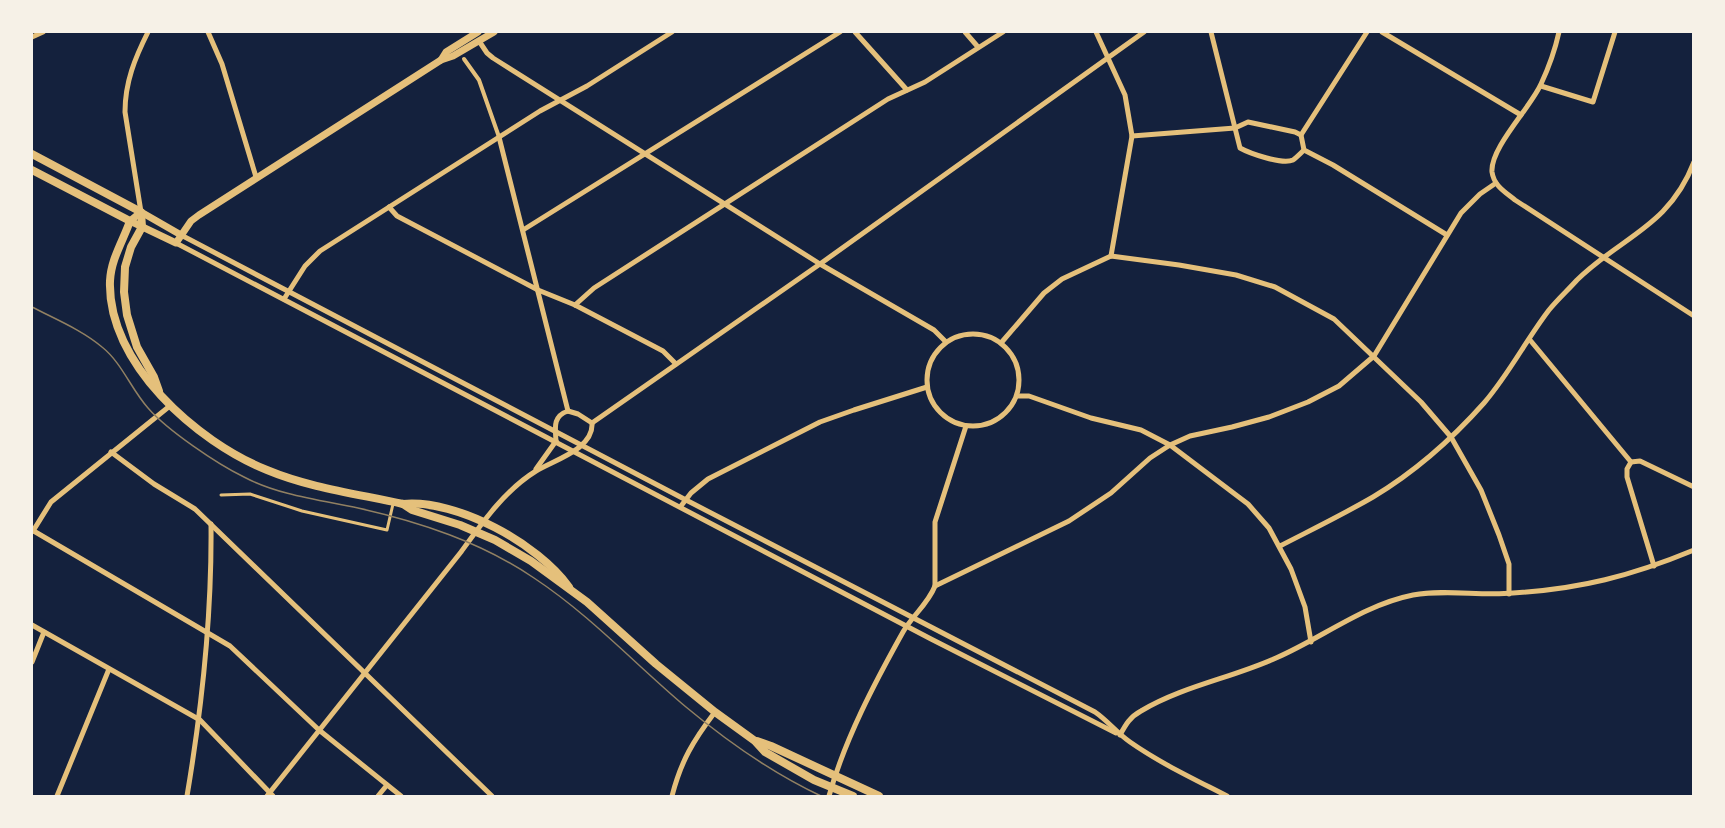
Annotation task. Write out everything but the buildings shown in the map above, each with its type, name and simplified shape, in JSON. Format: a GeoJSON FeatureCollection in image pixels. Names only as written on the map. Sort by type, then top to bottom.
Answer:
{"type":"FeatureCollection","features":[{"type":"Feature","properties":{"kind":"main road"},"geometry":{"type":"LineString","coordinates":[[32,154],[141,212],[142,227],[131,247],[125,267],[124,292],[127,315],[137,347],[154,376],[160,392]]}},
{"type":"Feature","properties":{"kind":"main road"},"geometry":{"type":"LineString","coordinates":[[32,170],[130,221],[113,262],[110,281],[112,301],[120,331],[135,364],[146,380],[203,435],[240,458],[267,471],[313,485],[403,504],[414,503],[456,512],[484,522],[522,542],[558,572],[569,587]]}},
{"type":"Feature","properties":{"kind":"main road"},"geometry":{"type":"LineString","coordinates":[[403,504],[412,510],[476,532],[531,561],[569,587],[656,664],[755,741],[765,752],[831,788],[853,796]]}},
{"type":"Feature","properties":{"kind":"main road"},"geometry":{"type":"LineString","coordinates":[[755,741],[771,746],[879,796]]}},
{"type":"Feature","properties":{"kind":"street"},"geometry":{"type":"LineString","coordinates":[[32,37],[43,32]]}},
{"type":"Feature","properties":{"kind":"street"},"geometry":{"type":"LineString","coordinates":[[141,212],[125,112],[125,95],[131,70],[148,32]]}},
{"type":"Feature","properties":{"kind":"street"},"geometry":{"type":"LineString","coordinates":[[208,32],[222,64],[256,177]]}},
{"type":"Feature","properties":{"kind":"street"},"geometry":{"type":"LineString","coordinates":[[176,243],[191,221],[256,177],[441,60],[453,56],[494,32]]}},
{"type":"Feature","properties":{"kind":"street"},"geometry":{"type":"LineString","coordinates":[[284,299],[305,266],[320,251],[499,137],[587,86],[672,32]]}},
{"type":"Feature","properties":{"kind":"street"},"geometry":{"type":"LineString","coordinates":[[523,230],[840,32]]}},
{"type":"Feature","properties":{"kind":"street"},"geometry":{"type":"LineString","coordinates":[[855,32],[908,90]]}},
{"type":"Feature","properties":{"kind":"street"},"geometry":{"type":"LineString","coordinates":[[965,32],[978,47]]}},
{"type":"Feature","properties":{"kind":"street"},"geometry":{"type":"LineString","coordinates":[[575,305],[594,288],[888,99],[925,82],[1003,32]]}},
{"type":"Feature","properties":{"kind":"street"},"geometry":{"type":"LineString","coordinates":[[1096,32],[1125,95],[1132,136],[1111,256]]}},
{"type":"Feature","properties":{"kind":"street"},"geometry":{"type":"LineString","coordinates":[[592,423],[820,264],[1144,32]]}},
{"type":"Feature","properties":{"kind":"street"},"geometry":{"type":"LineString","coordinates":[[1211,32],[1240,148],[1249,153],[1284,162],[1292,160],[1304,150]]}},
{"type":"Feature","properties":{"kind":"street"},"geometry":{"type":"LineString","coordinates":[[1304,150],[1301,135],[1367,32]]}},
{"type":"Feature","properties":{"kind":"street"},"geometry":{"type":"LineString","coordinates":[[1382,32],[1521,115]]}},
{"type":"Feature","properties":{"kind":"street"},"geometry":{"type":"LineString","coordinates":[[1559,32],[1555,51],[1541,86],[1498,151],[1492,170],[1496,183],[1515,200],[1694,316]]}},
{"type":"Feature","properties":{"kind":"street"},"geometry":{"type":"LineString","coordinates":[[1541,86],[1593,102],[1616,32]]}},
{"type":"Feature","properties":{"kind":"street"},"geometry":{"type":"LineString","coordinates":[[441,60],[446,52],[474,33],[493,58],[820,264],[934,330],[946,342]]}},
{"type":"Feature","properties":{"kind":"street"},"geometry":{"type":"LineString","coordinates":[[464,59],[479,80],[499,137],[568,411]]}},
{"type":"Feature","properties":{"kind":"street"},"geometry":{"type":"LineString","coordinates":[[1132,136],[1235,128],[1248,122],[1301,135]]}},
{"type":"Feature","properties":{"kind":"street"},"geometry":{"type":"LineString","coordinates":[[1304,150],[1333,165],[1447,235]]}},
{"type":"Feature","properties":{"kind":"street"},"geometry":{"type":"LineString","coordinates":[[1280,546],[1374,496],[1451,437],[1496,388],[1554,305],[1580,278],[1605,257],[1660,216],[1677,196],[1694,162]]}},
{"type":"Feature","properties":{"kind":"street"},"geometry":{"type":"LineString","coordinates":[[934,586],[1069,521],[1110,493],[1150,458],[1190,436],[1241,425],[1308,402],[1339,386],[1374,356],[1461,213],[1480,194],[1496,183]]}},
{"type":"Feature","properties":{"kind":"street"},"geometry":{"type":"LineString","coordinates":[[389,207],[397,216],[538,290],[575,305],[663,351],[675,364]]}},
{"type":"Feature","properties":{"kind":"street"},"geometry":{"type":"LineString","coordinates":[[141,212],[130,221],[1120,735],[1161,762],[1227,796]]}},
{"type":"Feature","properties":{"kind":"street"},"geometry":{"type":"LineString","coordinates":[[141,212],[581,445],[1095,712],[1120,735]]}},
{"type":"Feature","properties":{"kind":"street"},"geometry":{"type":"LineString","coordinates":[[1001,343],[1044,293],[1062,279],[1111,256],[1236,275],[1275,287],[1334,319],[1421,402],[1451,437],[1481,490],[1499,535],[1509,564],[1509,594]]}},
{"type":"Feature","properties":{"kind":"street"},"geometry":{"type":"LineString","coordinates":[[975,333],[988,336],[1001,343],[1012,354],[1020,382],[1011,408],[1001,417],[983,426],[966,426],[953,422],[940,414],[932,402],[927,387],[927,372],[935,354],[946,342],[962,335],[975,333]]}},
{"type":"Feature","properties":{"kind":"street"},"geometry":{"type":"LineString","coordinates":[[1530,340],[1631,462]]}},
{"type":"Feature","properties":{"kind":"street"},"geometry":{"type":"LineString","coordinates":[[681,506],[698,486],[820,422],[927,387]]}},
{"type":"Feature","properties":{"kind":"street"},"geometry":{"type":"LineString","coordinates":[[1017,396],[1029,396],[1091,418],[1141,430],[1170,446],[1248,504],[1269,528],[1280,546],[1305,607],[1311,642]]}},
{"type":"Feature","properties":{"kind":"street"},"geometry":{"type":"LineString","coordinates":[[171,405],[51,502],[32,531],[230,646],[319,730],[401,796]]}},
{"type":"Feature","properties":{"kind":"street"},"geometry":{"type":"LineString","coordinates":[[32,625],[200,720],[270,795],[319,730],[509,493],[533,473],[581,445],[590,436],[593,429],[592,423],[568,411],[561,414],[556,420],[556,441],[533,473]]}},
{"type":"Feature","properties":{"kind":"street"},"geometry":{"type":"LineString","coordinates":[[829,796],[865,705],[912,617],[924,605],[934,586],[935,522],[966,426]]}},
{"type":"Feature","properties":{"kind":"street"},"geometry":{"type":"LineString","coordinates":[[111,453],[117,455],[154,484],[195,509],[492,796]]}},
{"type":"Feature","properties":{"kind":"street"},"geometry":{"type":"LineString","coordinates":[[1631,462],[1640,461],[1694,487]]}},
{"type":"Feature","properties":{"kind":"street"},"geometry":{"type":"LineString","coordinates":[[1631,462],[1627,469],[1627,477],[1654,566]]}},
{"type":"Feature","properties":{"kind":"street"},"geometry":{"type":"LineString","coordinates":[[187,796],[200,720],[207,632],[211,524]]}},
{"type":"Feature","properties":{"kind":"street"},"geometry":{"type":"LineString","coordinates":[[1120,735],[1128,720],[1168,698],[1192,687],[1275,659],[1371,609],[1410,596],[1446,591],[1509,594],[1583,586],[1629,575],[1694,550]]}},
{"type":"Feature","properties":{"kind":"street"},"geometry":{"type":"LineString","coordinates":[[32,662],[44,632]]}},
{"type":"Feature","properties":{"kind":"street"},"geometry":{"type":"LineString","coordinates":[[57,796],[109,669]]}},
{"type":"Feature","properties":{"kind":"street"},"geometry":{"type":"LineString","coordinates":[[672,796],[682,761],[715,712]]}},
{"type":"Feature","properties":{"kind":"street"},"geometry":{"type":"LineString","coordinates":[[378,796],[387,785]]}},
{"type":"Feature","properties":{"kind":"lane"},"geometry":{"type":"LineString","coordinates":[[221,495],[250,494],[302,511],[387,530],[393,502]]}},
{"type":"Feature","properties":{"kind":"tram line"},"geometry":{"type":"LineString","coordinates":[[32,307],[77,330],[102,347],[109,353],[142,401],[156,417],[193,446],[233,471],[285,493],[358,508],[427,527],[471,544],[514,565],[555,592],[667,691],[718,732],[768,767],[821,796]]}}]}
